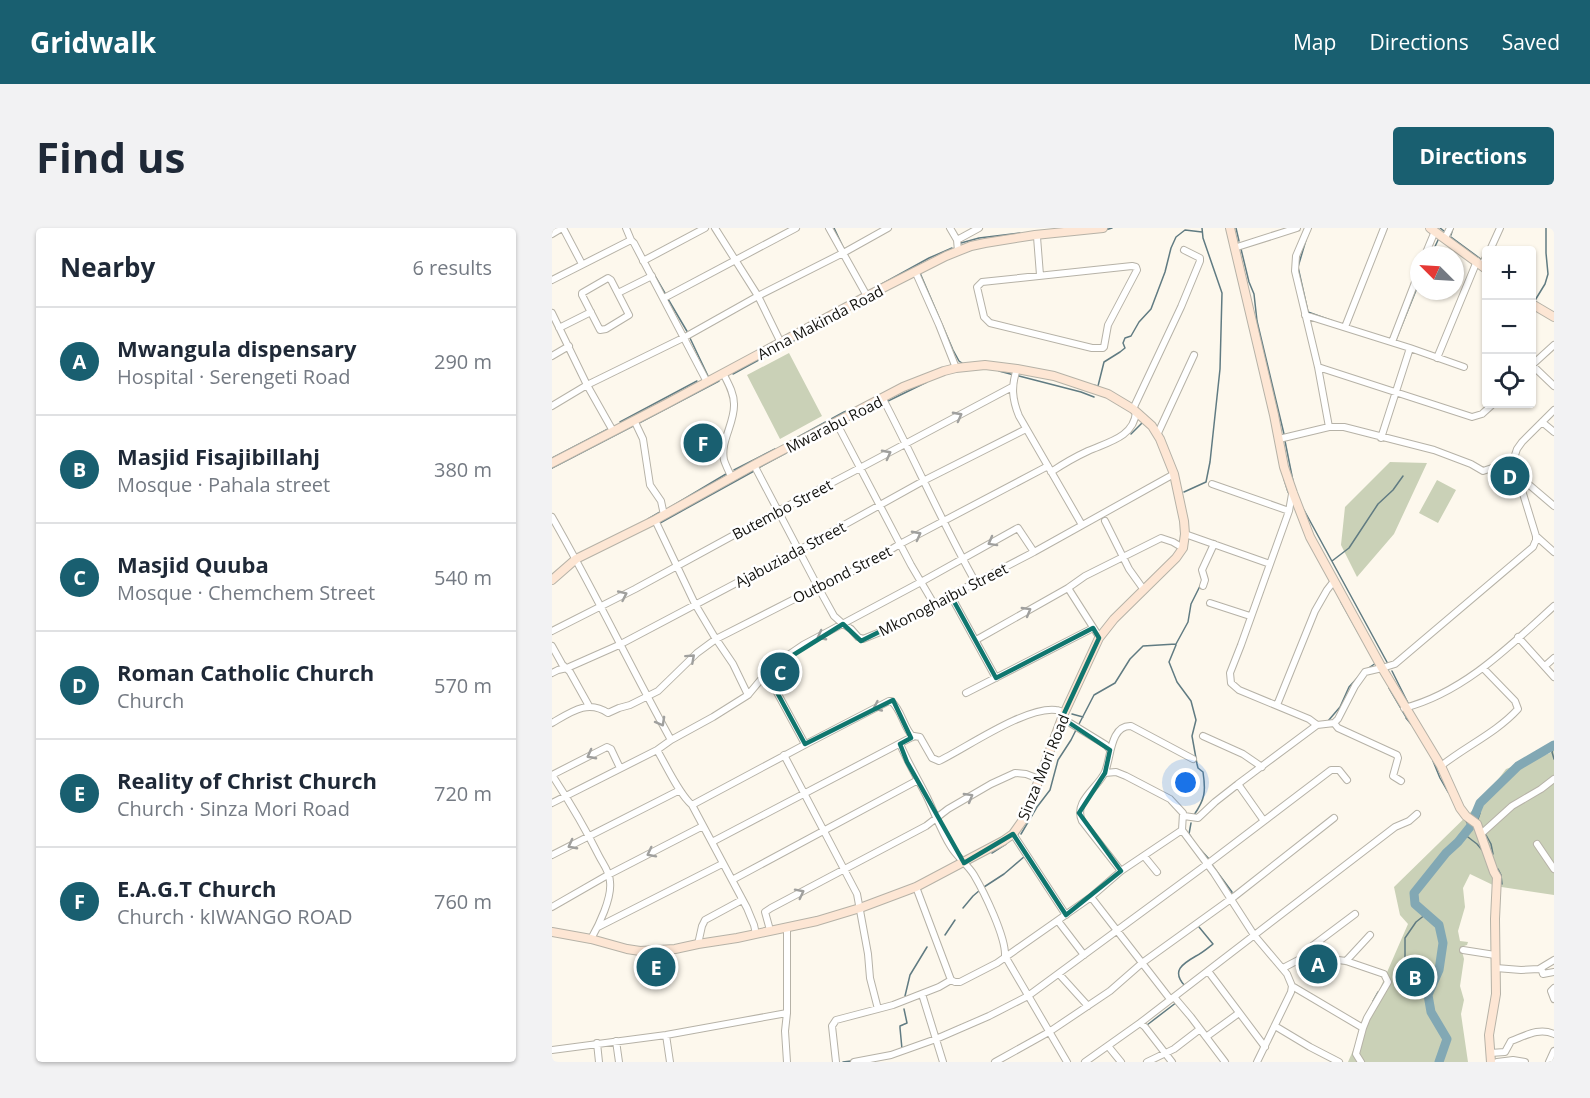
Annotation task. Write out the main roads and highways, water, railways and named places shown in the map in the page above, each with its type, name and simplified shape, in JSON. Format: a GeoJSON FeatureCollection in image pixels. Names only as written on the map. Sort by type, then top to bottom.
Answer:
{"type":"FeatureCollection","features":[{"type":"Feature","properties":{"kind":"waterway"},"geometry":{"type":"LineString","coordinates":[[834,228],[844,249]]}},
{"type":"Feature","properties":{"kind":"waterway"},"geometry":{"type":"LineString","coordinates":[[1105,230],[1112,228]]}},
{"type":"Feature","properties":{"kind":"waterway"},"geometry":{"type":"LineString","coordinates":[[1184,492],[1206,482],[1220,369],[1222,293],[1203,238],[1202,228]]}},
{"type":"Feature","properties":{"kind":"waterway"},"geometry":{"type":"LineString","coordinates":[[1236,228],[1239,241]]}},
{"type":"Feature","properties":{"kind":"waterway"},"geometry":{"type":"LineString","coordinates":[[1440,228],[1444,231]]}},
{"type":"Feature","properties":{"kind":"waterway"},"geometry":{"type":"LineString","coordinates":[[1451,235],[1453,228]]}},
{"type":"Feature","properties":{"kind":"waterway"},"geometry":{"type":"LineString","coordinates":[[1536,299],[1548,274],[1546,228]]}},
{"type":"Feature","properties":{"kind":"waterway"},"geometry":{"type":"LineString","coordinates":[[1093,385],[1098,386],[1104,362],[1125,348],[1123,343],[1125,338],[1131,336],[1139,322],[1151,309],[1176,237],[1185,230],[1202,232]]}},
{"type":"Feature","properties":{"kind":"waterway"},"geometry":{"type":"LineString","coordinates":[[961,243],[979,238],[1020,233]]}},
{"type":"Feature","properties":{"kind":"waterway"},"geometry":{"type":"LineString","coordinates":[[1451,237],[1482,260]]}},
{"type":"Feature","properties":{"kind":"waterway"},"geometry":{"type":"LineString","coordinates":[[1435,246],[1439,238]]}},
{"type":"Feature","properties":{"kind":"waterway"},"geometry":{"type":"LineString","coordinates":[[1306,240],[1298,267],[1308,312],[1333,321]]}},
{"type":"Feature","properties":{"kind":"waterway"},"geometry":{"type":"LineString","coordinates":[[880,285],[952,248]]}},
{"type":"Feature","properties":{"kind":"waterway"},"geometry":{"type":"LineString","coordinates":[[1241,249],[1254,294],[1257,321],[1284,434]]}},
{"type":"Feature","properties":{"kind":"waterway"},"geometry":{"type":"LineString","coordinates":[[920,273],[953,350],[962,363]]}},
{"type":"Feature","properties":{"kind":"waterway"},"geometry":{"type":"LineString","coordinates":[[655,276],[666,295]]}},
{"type":"Feature","properties":{"kind":"waterway"},"geometry":{"type":"LineString","coordinates":[[668,299],[688,333]]}},
{"type":"Feature","properties":{"kind":"waterway"},"geometry":{"type":"LineString","coordinates":[[1395,342],[1412,300]]}},
{"type":"Feature","properties":{"kind":"waterway"},"geometry":{"type":"LineString","coordinates":[[733,374],[843,314]]}},
{"type":"Feature","properties":{"kind":"waterway"},"geometry":{"type":"LineString","coordinates":[[689,336],[708,376]]}},
{"type":"Feature","properties":{"kind":"waterway"},"geometry":{"type":"LineString","coordinates":[[999,371],[1014,375]]}},
{"type":"Feature","properties":{"kind":"waterway"},"geometry":{"type":"LineString","coordinates":[[1019,376],[1094,397]]}},
{"type":"Feature","properties":{"kind":"waterway"},"geometry":{"type":"LineString","coordinates":[[620,422],[697,381]]}},
{"type":"Feature","properties":{"kind":"waterway"},"geometry":{"type":"LineString","coordinates":[[639,423],[719,381]]}},
{"type":"Feature","properties":{"kind":"waterway"},"geometry":{"type":"LineString","coordinates":[[888,401],[927,382]]}},
{"type":"Feature","properties":{"kind":"waterway"},"geometry":{"type":"LineString","coordinates":[[841,424],[881,404]]}},
{"type":"Feature","properties":{"kind":"waterway"},"geometry":{"type":"LineString","coordinates":[[787,443],[852,409]]}},
{"type":"Feature","properties":{"kind":"waterway"},"geometry":{"type":"LineString","coordinates":[[1131,434],[1143,422]]}},
{"type":"Feature","properties":{"kind":"waterway"},"geometry":{"type":"LineString","coordinates":[[552,468],[633,426]]}},
{"type":"Feature","properties":{"kind":"waterway"},"geometry":{"type":"LineString","coordinates":[[552,458],[610,428]]}},
{"type":"Feature","properties":{"kind":"waterway"},"geometry":{"type":"LineString","coordinates":[[827,431],[833,429]]}},
{"type":"Feature","properties":{"kind":"waterway"},"geometry":{"type":"LineString","coordinates":[[1285,441],[1293,481]]}},
{"type":"Feature","properties":{"kind":"waterway"},"geometry":{"type":"LineString","coordinates":[[734,470],[775,449]]}},
{"type":"Feature","properties":{"kind":"waterway"},"geometry":{"type":"LineString","coordinates":[[760,467],[786,453]]}},
{"type":"Feature","properties":{"kind":"waterway"},"geometry":{"type":"LineString","coordinates":[[660,523],[754,471]]}},
{"type":"Feature","properties":{"kind":"waterway"},"geometry":{"type":"LineString","coordinates":[[669,508],[726,474]]}},
{"type":"Feature","properties":{"kind":"waterway"},"geometry":{"type":"LineString","coordinates":[[1332,561],[1349,548],[1378,504],[1393,490],[1403,476]]}},
{"type":"Feature","properties":{"kind":"waterway"},"geometry":{"type":"LineString","coordinates":[[1284,479],[1288,492]]}},
{"type":"Feature","properties":{"kind":"waterway"},"geometry":{"type":"LineString","coordinates":[[1304,510],[1388,664]]}},
{"type":"Feature","properties":{"kind":"waterway"},"geometry":{"type":"LineString","coordinates":[[648,519],[660,512]]}},
{"type":"Feature","properties":{"kind":"waterway"},"geometry":{"type":"LineString","coordinates":[[1078,726],[1094,695],[1115,683],[1130,659],[1143,646],[1176,644],[1188,622],[1191,604],[1200,586]]}},
{"type":"Feature","properties":{"kind":"waterway"},"geometry":{"type":"LineString","coordinates":[[1341,602],[1359,634]]}},
{"type":"Feature","properties":{"kind":"waterway"},"geometry":{"type":"LineString","coordinates":[[1176,645],[1169,662],[1177,682],[1191,701],[1196,720],[1192,736],[1198,768],[1203,772],[1204,779],[1204,795],[1194,815]]}},
{"type":"Feature","properties":{"kind":"waterway"},"geometry":{"type":"LineString","coordinates":[[1367,669],[1376,663]]}},
{"type":"Feature","properties":{"kind":"waterway"},"geometry":{"type":"LineString","coordinates":[[1392,671],[1409,705]]}},
{"type":"Feature","properties":{"kind":"waterway"},"geometry":{"type":"LineString","coordinates":[[1328,721],[1340,707],[1349,687],[1359,676]]}},
{"type":"Feature","properties":{"kind":"waterway"},"geometry":{"type":"LineString","coordinates":[[1389,688],[1406,717]]}},
{"type":"Feature","properties":{"kind":"waterway"},"geometry":{"type":"LineString","coordinates":[[1072,714],[1083,717]]}},
{"type":"Feature","properties":{"kind":"waterway"},"geometry":{"type":"LineString","coordinates":[[1406,718],[1411,724]]}},
{"type":"Feature","properties":{"kind":"waterway"},"geometry":{"type":"LineString","coordinates":[[1021,834],[1050,790],[1058,760],[1076,730]]}},
{"type":"Feature","properties":{"kind":"waterway"},"geometry":{"type":"LineString","coordinates":[[1439,1062],[1447,1039],[1431,1012],[1428,995],[1439,970],[1443,943],[1439,925],[1415,904],[1414,893],[1470,827],[1480,803],[1518,766],[1554,745]]}},
{"type":"Feature","properties":{"kind":"waterway"},"geometry":{"type":"LineString","coordinates":[[1554,746],[1552,752],[1554,759]]}},
{"type":"Feature","properties":{"kind":"waterway"},"geometry":{"type":"LineString","coordinates":[[1433,761],[1448,792]]}},
{"type":"Feature","properties":{"kind":"waterway"},"geometry":{"type":"LineString","coordinates":[[1479,822],[1480,813]]}},
{"type":"Feature","properties":{"kind":"waterway"},"geometry":{"type":"LineString","coordinates":[[1466,821],[1470,827]]}},
{"type":"Feature","properties":{"kind":"waterway"},"geometry":{"type":"LineString","coordinates":[[1191,823],[1189,834],[1191,837]]}},
{"type":"Feature","properties":{"kind":"waterway"},"geometry":{"type":"LineString","coordinates":[[1464,834],[1482,850]]}},
{"type":"Feature","properties":{"kind":"waterway"},"geometry":{"type":"LineString","coordinates":[[1486,835],[1493,854]]}},
{"type":"Feature","properties":{"kind":"waterway"},"geometry":{"type":"LineString","coordinates":[[992,853],[1006,844]]}},
{"type":"Feature","properties":{"kind":"waterway"},"geometry":{"type":"LineString","coordinates":[[1199,848],[1209,859]]}},
{"type":"Feature","properties":{"kind":"waterway"},"geometry":{"type":"LineString","coordinates":[[984,887],[1025,856]]}},
{"type":"Feature","properties":{"kind":"waterway"},"geometry":{"type":"LineString","coordinates":[[1212,865],[1232,892],[1231,895]]}},
{"type":"Feature","properties":{"kind":"waterway"},"geometry":{"type":"LineString","coordinates":[[1498,869],[1502,884]]}},
{"type":"Feature","properties":{"kind":"waterway"},"geometry":{"type":"LineString","coordinates":[[963,908],[980,890]]}},
{"type":"Feature","properties":{"kind":"waterway"},"geometry":{"type":"LineString","coordinates":[[1396,981],[1405,962],[1405,938],[1416,922],[1426,914]]}},
{"type":"Feature","properties":{"kind":"waterway"},"geometry":{"type":"LineString","coordinates":[[945,935],[955,920]]}},
{"type":"Feature","properties":{"kind":"waterway"},"geometry":{"type":"LineString","coordinates":[[1185,986],[1179,976],[1180,968],[1213,944],[1199,927]]}},
{"type":"Feature","properties":{"kind":"waterway"},"geometry":{"type":"LineString","coordinates":[[905,996],[910,975],[927,947]]}},
{"type":"Feature","properties":{"kind":"waterway"},"geometry":{"type":"LineString","coordinates":[[1373,1001],[1378,992]]}},
{"type":"Feature","properties":{"kind":"waterway"},"geometry":{"type":"LineString","coordinates":[[1147,1025],[1177,1002]]}},
{"type":"Feature","properties":{"kind":"waterway"},"geometry":{"type":"LineString","coordinates":[[902,1049],[900,1026],[907,1023],[904,1009]]}},
{"type":"Feature","properties":{"kind":"waterway"},"geometry":{"type":"LineString","coordinates":[[843,1062],[851,1061]]}},
{"type":"Feature","properties":{"kind":"place","name":"E.A.G.T Church"},"geometry":{"type":"Point","coordinates":[703,443]}},
{"type":"Feature","properties":{"kind":"place","name":"Roman Catholic Church"},"geometry":{"type":"Point","coordinates":[1510,476]}},
{"type":"Feature","properties":{"kind":"place","name":"Masjid Quuba"},"geometry":{"type":"Point","coordinates":[780,672]}},
{"type":"Feature","properties":{"kind":"place","name":"Mwangula dispensary"},"geometry":{"type":"Point","coordinates":[1318,964]}},
{"type":"Feature","properties":{"kind":"place","name":"Reality of Christ Church"},"geometry":{"type":"Point","coordinates":[656,967]}},
{"type":"Feature","properties":{"kind":"place","name":"Masjid Fisajibillahj"},"geometry":{"type":"Point","coordinates":[1415,977]}}]}
